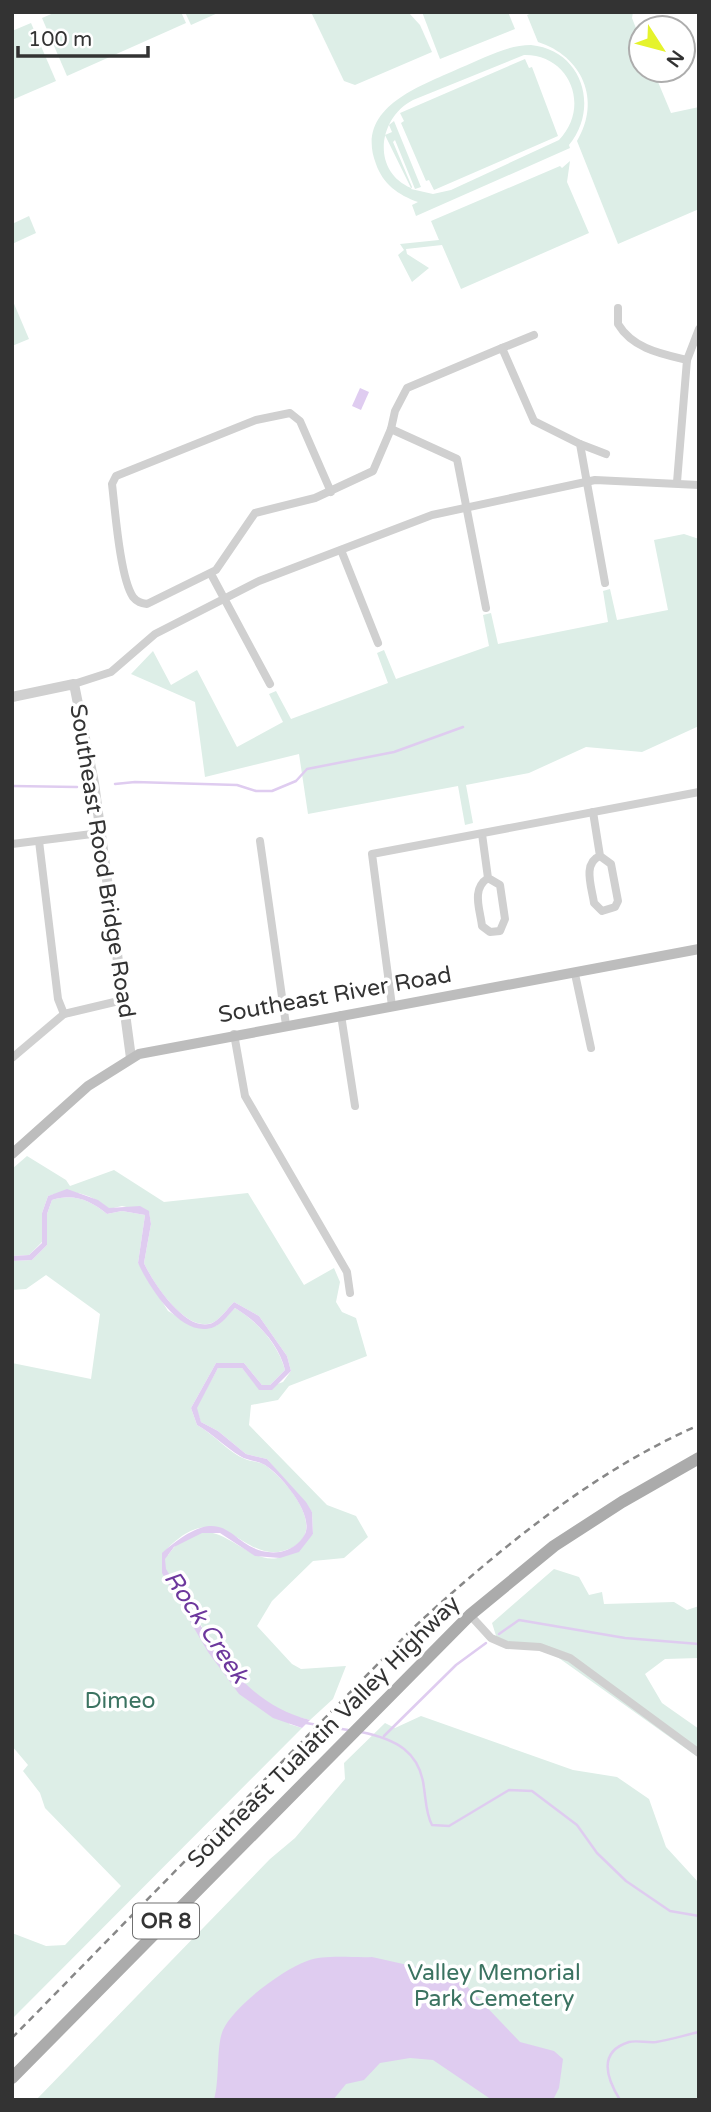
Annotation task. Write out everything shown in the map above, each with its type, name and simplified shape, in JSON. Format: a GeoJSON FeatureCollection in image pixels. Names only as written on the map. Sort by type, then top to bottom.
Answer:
{"type":"FeatureCollection","features":[{"type":"Feature","properties":{"kind":"main road","name":"Southeast River Road"},"geometry":{"type":"LineString","coordinates":[[12,1154],[88,1086],[131,1058],[234,1034],[575,974],[699,949]]}},
{"type":"Feature","properties":{"kind":"main road","name":"Southeast Tualatin Valley Highway"},"geometry":{"type":"LineString","coordinates":[[12,2078],[379,1704],[470,1615],[554,1546],[622,1502],[699,1458]]}},
{"type":"Feature","properties":{"kind":"street"},"geometry":{"type":"LineString","coordinates":[[618,308],[618,324],[636,343],[654,353],[687,360]]}},
{"type":"Feature","properties":{"kind":"street"},"geometry":{"type":"LineString","coordinates":[[677,482],[687,360],[699,329]]}},
{"type":"Feature","properties":{"kind":"street"},"geometry":{"type":"LineString","coordinates":[[331,492],[299,421],[290,413],[256,420],[116,475],[112,484],[120,544],[131,595],[138,602],[147,604],[211,574],[256,513],[331,492],[373,471],[391,429],[395,411],[407,388],[534,335]]}},
{"type":"Feature","properties":{"kind":"street"},"geometry":{"type":"LineString","coordinates":[[502,348],[534,421],[606,454]]}},
{"type":"Feature","properties":{"kind":"street"},"geometry":{"type":"LineString","coordinates":[[391,429],[457,459],[486,608]]}},
{"type":"Feature","properties":{"kind":"street"},"geometry":{"type":"LineString","coordinates":[[580,444],[606,583]]}},
{"type":"Feature","properties":{"kind":"street"},"geometry":{"type":"LineString","coordinates":[[74,684],[111,672],[155,634],[259,581],[432,515],[465,506],[610,479],[699,485]]}},
{"type":"Feature","properties":{"kind":"street"},"geometry":{"type":"LineString","coordinates":[[341,550],[378,643]]}},
{"type":"Feature","properties":{"kind":"street"},"geometry":{"type":"LineString","coordinates":[[211,574],[270,684]]}},
{"type":"Feature","properties":{"kind":"street","name":"Southeast Rood Bridge Road"},"geometry":{"type":"LineString","coordinates":[[12,696],[74,684],[100,833],[131,1058]]}},
{"type":"Feature","properties":{"kind":"street"},"geometry":{"type":"LineString","coordinates":[[392,1006],[372,854],[699,792]]}},
{"type":"Feature","properties":{"kind":"street"},"geometry":{"type":"LineString","coordinates":[[593,812],[600,856],[611,864],[618,901],[615,907],[602,911],[594,903],[589,869],[592,862],[600,856]]}},
{"type":"Feature","properties":{"kind":"street"},"geometry":{"type":"LineString","coordinates":[[12,844],[100,833]]}},
{"type":"Feature","properties":{"kind":"street"},"geometry":{"type":"LineString","coordinates":[[482,834],[488,878]]}},
{"type":"Feature","properties":{"kind":"street"},"geometry":{"type":"LineString","coordinates":[[39,841],[58,999],[64,1014]]}},
{"type":"Feature","properties":{"kind":"street"},"geometry":{"type":"LineString","coordinates":[[260,841],[285,1025]]}},
{"type":"Feature","properties":{"kind":"street"},"geometry":{"type":"LineString","coordinates":[[488,878],[500,885],[505,919],[500,930],[490,932],[482,926],[477,893],[480,884],[488,878]]}},
{"type":"Feature","properties":{"kind":"street"},"geometry":{"type":"LineString","coordinates":[[575,974],[591,1048]]}},
{"type":"Feature","properties":{"kind":"street"},"geometry":{"type":"LineString","coordinates":[[12,1058],[64,1014],[89,1005],[123,1000]]}},
{"type":"Feature","properties":{"kind":"street"},"geometry":{"type":"LineString","coordinates":[[341,1015],[355,1106]]}},
{"type":"Feature","properties":{"kind":"street"},"geometry":{"type":"LineString","coordinates":[[234,1034],[245,1096],[347,1272],[350,1293]]}},
{"type":"Feature","properties":{"kind":"street"},"geometry":{"type":"LineString","coordinates":[[470,1615],[491,1638],[508,1644],[540,1647],[570,1658],[699,1753]]}},
{"type":"Feature","properties":{"kind":"green space"},"geometry":{"type":"Polygon","coordinates":[[[56,12],[181,12],[186,23],[67,76],[42,18],[56,12]]]}},
{"type":"Feature","properties":{"kind":"green space"},"geometry":{"type":"Polygon","coordinates":[[[185,12],[220,12],[191,25],[185,12]]]}},
{"type":"Feature","properties":{"kind":"green space"},"geometry":{"type":"Polygon","coordinates":[[[311,12],[408,12],[420,25],[432,52],[355,85],[344,81],[311,12]]]}},
{"type":"Feature","properties":{"kind":"green space"},"geometry":{"type":"Polygon","coordinates":[[[422,12],[508,12],[515,29],[440,59],[422,12]]]}},
{"type":"Feature","properties":{"kind":"green space"},"geometry":{"type":"Polygon","coordinates":[[[534,12],[633,12],[627,14],[627,84],[659,84],[671,113],[699,107],[699,209],[618,244],[577,141],[588,110],[583,81],[566,58],[538,42],[527,15],[534,12]]]}},
{"type":"Feature","properties":{"kind":"green space"},"geometry":{"type":"Polygon","coordinates":[[[31,23],[56,81],[12,100],[12,31],[31,23]]]}},
{"type":"Feature","properties":{"kind":"green space"},"geometry":{"type":"Polygon","coordinates":[[[531,45],[549,49],[563,57],[574,69],[584,98],[583,114],[570,148],[416,216],[412,205],[418,202],[392,188],[376,164],[372,144],[374,127],[395,101],[410,91],[513,47],[531,45]],[[524,55],[413,100],[401,108],[390,124],[394,121],[421,187],[415,189],[395,140],[393,142],[411,189],[433,194],[451,190],[559,140],[569,127],[574,113],[574,98],[564,73],[553,63],[540,57],[524,55]],[[389,125],[386,135],[392,132],[389,125]],[[386,136],[385,157],[398,180],[411,188],[386,136]]]}},
{"type":"Feature","properties":{"kind":"green space"},"geometry":{"type":"Polygon","coordinates":[[[525,59],[529,68],[532,67],[558,136],[434,190],[429,180],[426,181],[401,123],[404,121],[400,113],[525,59]]]}},
{"type":"Feature","properties":{"kind":"green space"},"geometry":{"type":"Polygon","coordinates":[[[570,161],[567,182],[589,233],[461,289],[442,245],[406,249],[407,254],[429,268],[412,282],[398,255],[404,250],[400,244],[439,240],[431,221],[560,166],[562,168],[570,161]]]}},
{"type":"Feature","properties":{"kind":"green space"},"geometry":{"type":"Polygon","coordinates":[[[29,216],[36,233],[12,244],[12,224],[29,216]]]}},
{"type":"Feature","properties":{"kind":"green space"},"geometry":{"type":"Polygon","coordinates":[[[12,299],[29,339],[12,346],[12,299]]]}},
{"type":"Feature","properties":{"kind":"green space"},"geometry":{"type":"Polygon","coordinates":[[[684,534],[699,539],[699,726],[642,752],[586,747],[529,773],[466,785],[473,823],[465,825],[458,786],[308,814],[299,754],[205,777],[195,702],[131,674],[153,651],[171,685],[197,670],[237,747],[283,722],[269,694],[276,691],[291,719],[388,683],[377,653],[384,650],[396,679],[489,646],[483,615],[491,613],[498,644],[608,622],[603,591],[610,589],[617,620],[668,610],[654,540],[684,534]]]}},
{"type":"Feature","properties":{"kind":"green space","name":"Dimeo"},"geometry":{"type":"Polygon","coordinates":[[[27,1156],[66,1180],[70,1186],[114,1170],[164,1202],[248,1193],[304,1285],[334,1268],[340,1282],[336,1302],[342,1312],[356,1318],[367,1356],[289,1386],[278,1400],[251,1405],[249,1425],[327,1505],[356,1516],[368,1537],[344,1558],[313,1561],[272,1601],[257,1626],[292,1664],[301,1669],[346,1666],[333,1699],[310,1720],[294,1716],[289,1724],[302,1728],[12,2019],[12,1933],[46,1946],[65,1945],[121,1886],[45,1808],[40,1793],[23,1771],[28,1765],[12,1746],[12,1363],[91,1379],[100,1314],[46,1275],[26,1289],[12,1290],[12,1261],[32,1260],[47,1245],[47,1214],[52,1200],[74,1198],[88,1202],[107,1214],[122,1211],[145,1215],[138,1263],[168,1311],[188,1323],[216,1326],[235,1308],[266,1334],[282,1360],[285,1370],[270,1385],[262,1385],[244,1363],[216,1363],[191,1408],[197,1425],[239,1456],[265,1465],[285,1484],[302,1509],[306,1522],[305,1534],[298,1544],[283,1551],[268,1552],[229,1533],[215,1528],[201,1528],[184,1535],[164,1552],[168,1555],[184,1539],[199,1532],[213,1533],[267,1558],[281,1557],[313,1534],[312,1512],[267,1459],[246,1454],[218,1431],[201,1422],[196,1408],[218,1368],[242,1368],[260,1390],[283,1382],[291,1371],[287,1356],[259,1316],[234,1302],[214,1322],[204,1324],[182,1314],[163,1293],[144,1263],[151,1224],[149,1212],[122,1206],[109,1209],[95,1199],[72,1192],[48,1196],[42,1213],[42,1242],[29,1255],[12,1256],[12,1169],[27,1156]],[[169,1574],[235,1682],[255,1693],[241,1681],[218,1653],[169,1574]]]}},
{"type":"Feature","properties":{"kind":"green space"},"geometry":{"type":"Polygon","coordinates":[[[554,1569],[579,1577],[589,1595],[602,1592],[604,1604],[674,1602],[687,1610],[699,1606],[699,1658],[665,1659],[645,1674],[662,1703],[699,1729],[699,1758],[549,1651],[498,1642],[492,1623],[554,1569]]]}},
{"type":"Feature","properties":{"kind":"green space","name":"Valley Memorial Park Cemetery"},"geometry":{"type":"Polygon","coordinates":[[[421,1716],[573,1770],[617,1777],[649,1799],[666,1847],[699,1883],[699,2100],[36,2100],[270,1859],[295,1838],[345,1779],[344,1763],[385,1723],[395,1728],[421,1716]]]}},
{"type":"Feature","properties":{"kind":"shaded area"},"geometry":{"type":"Polygon","coordinates":[[[360,388],[369,392],[361,410],[352,406],[360,388]]]}},
{"type":"Feature","properties":{"kind":"shaded area"},"geometry":{"type":"Polygon","coordinates":[[[67,1189],[98,1200],[109,1208],[140,1206],[149,1211],[151,1224],[144,1263],[172,1305],[193,1322],[204,1325],[217,1320],[234,1302],[259,1316],[287,1356],[291,1371],[272,1390],[259,1390],[242,1368],[218,1368],[197,1408],[201,1422],[218,1431],[246,1454],[267,1459],[306,1502],[312,1512],[313,1534],[299,1552],[280,1558],[255,1556],[220,1533],[202,1533],[174,1547],[165,1559],[166,1569],[224,1660],[262,1697],[284,1711],[310,1720],[302,1728],[273,1718],[239,1694],[208,1652],[162,1573],[162,1553],[186,1535],[203,1527],[217,1527],[228,1531],[249,1546],[263,1551],[287,1550],[303,1538],[307,1526],[305,1516],[301,1506],[279,1477],[265,1465],[240,1456],[197,1425],[191,1408],[216,1363],[244,1363],[262,1385],[270,1385],[285,1370],[282,1360],[266,1334],[235,1308],[217,1326],[202,1329],[190,1326],[168,1309],[138,1263],[145,1215],[122,1211],[107,1214],[88,1202],[74,1198],[52,1200],[47,1214],[47,1245],[32,1260],[12,1261],[12,1256],[29,1255],[42,1243],[42,1213],[48,1196],[67,1189]]]}},
{"type":"Feature","properties":{"kind":"shaded area"},"geometry":{"type":"Polygon","coordinates":[[[330,1957],[372,1957],[457,1976],[520,2042],[554,2051],[563,2059],[559,2088],[553,2100],[492,2100],[433,2060],[410,2058],[380,2063],[364,2080],[346,2084],[333,2100],[214,2100],[223,2030],[248,2000],[272,1980],[307,1961],[330,1957]]]}},
{"type":"Feature","properties":{"kind":"waterway"},"geometry":{"type":"LineString","coordinates":[[115,784],[135,782],[237,785],[256,791],[272,791],[296,781],[307,769],[394,752],[463,727]]}},
{"type":"Feature","properties":{"kind":"waterway"},"geometry":{"type":"LineString","coordinates":[[12,786],[77,787]]}},
{"type":"Feature","properties":{"kind":"waterway"},"geometry":{"type":"LineString","coordinates":[[499,1634],[519,1620],[625,1638],[699,1644]]}},
{"type":"Feature","properties":{"kind":"waterway"},"geometry":{"type":"LineString","coordinates":[[384,1736],[456,1665],[486,1643]]}},
{"type":"Feature","properties":{"kind":"waterway","name":"Rock Creek"},"geometry":{"type":"LineString","coordinates":[[306,1723],[348,1730]]}},
{"type":"Feature","properties":{"kind":"waterway","name":"Rock Creek"},"geometry":{"type":"LineString","coordinates":[[361,1732],[385,1738],[411,1756],[422,1775],[427,1812],[432,1825],[449,1826],[509,1790],[532,1791],[577,1825],[597,1853],[626,1881],[670,1911],[699,1916]]}},
{"type":"Feature","properties":{"kind":"waterway","name":"Rock Creek"},"geometry":{"type":"LineString","coordinates":[[620,2100],[609,2075],[612,2052],[629,2042],[656,2042],[699,2032]]}},
{"type":"Feature","properties":{"kind":"railway"},"geometry":{"type":"LineString","coordinates":[[12,2038],[413,1628],[445,1599],[513,1542],[584,1489],[659,1444],[699,1425]]}}]}
